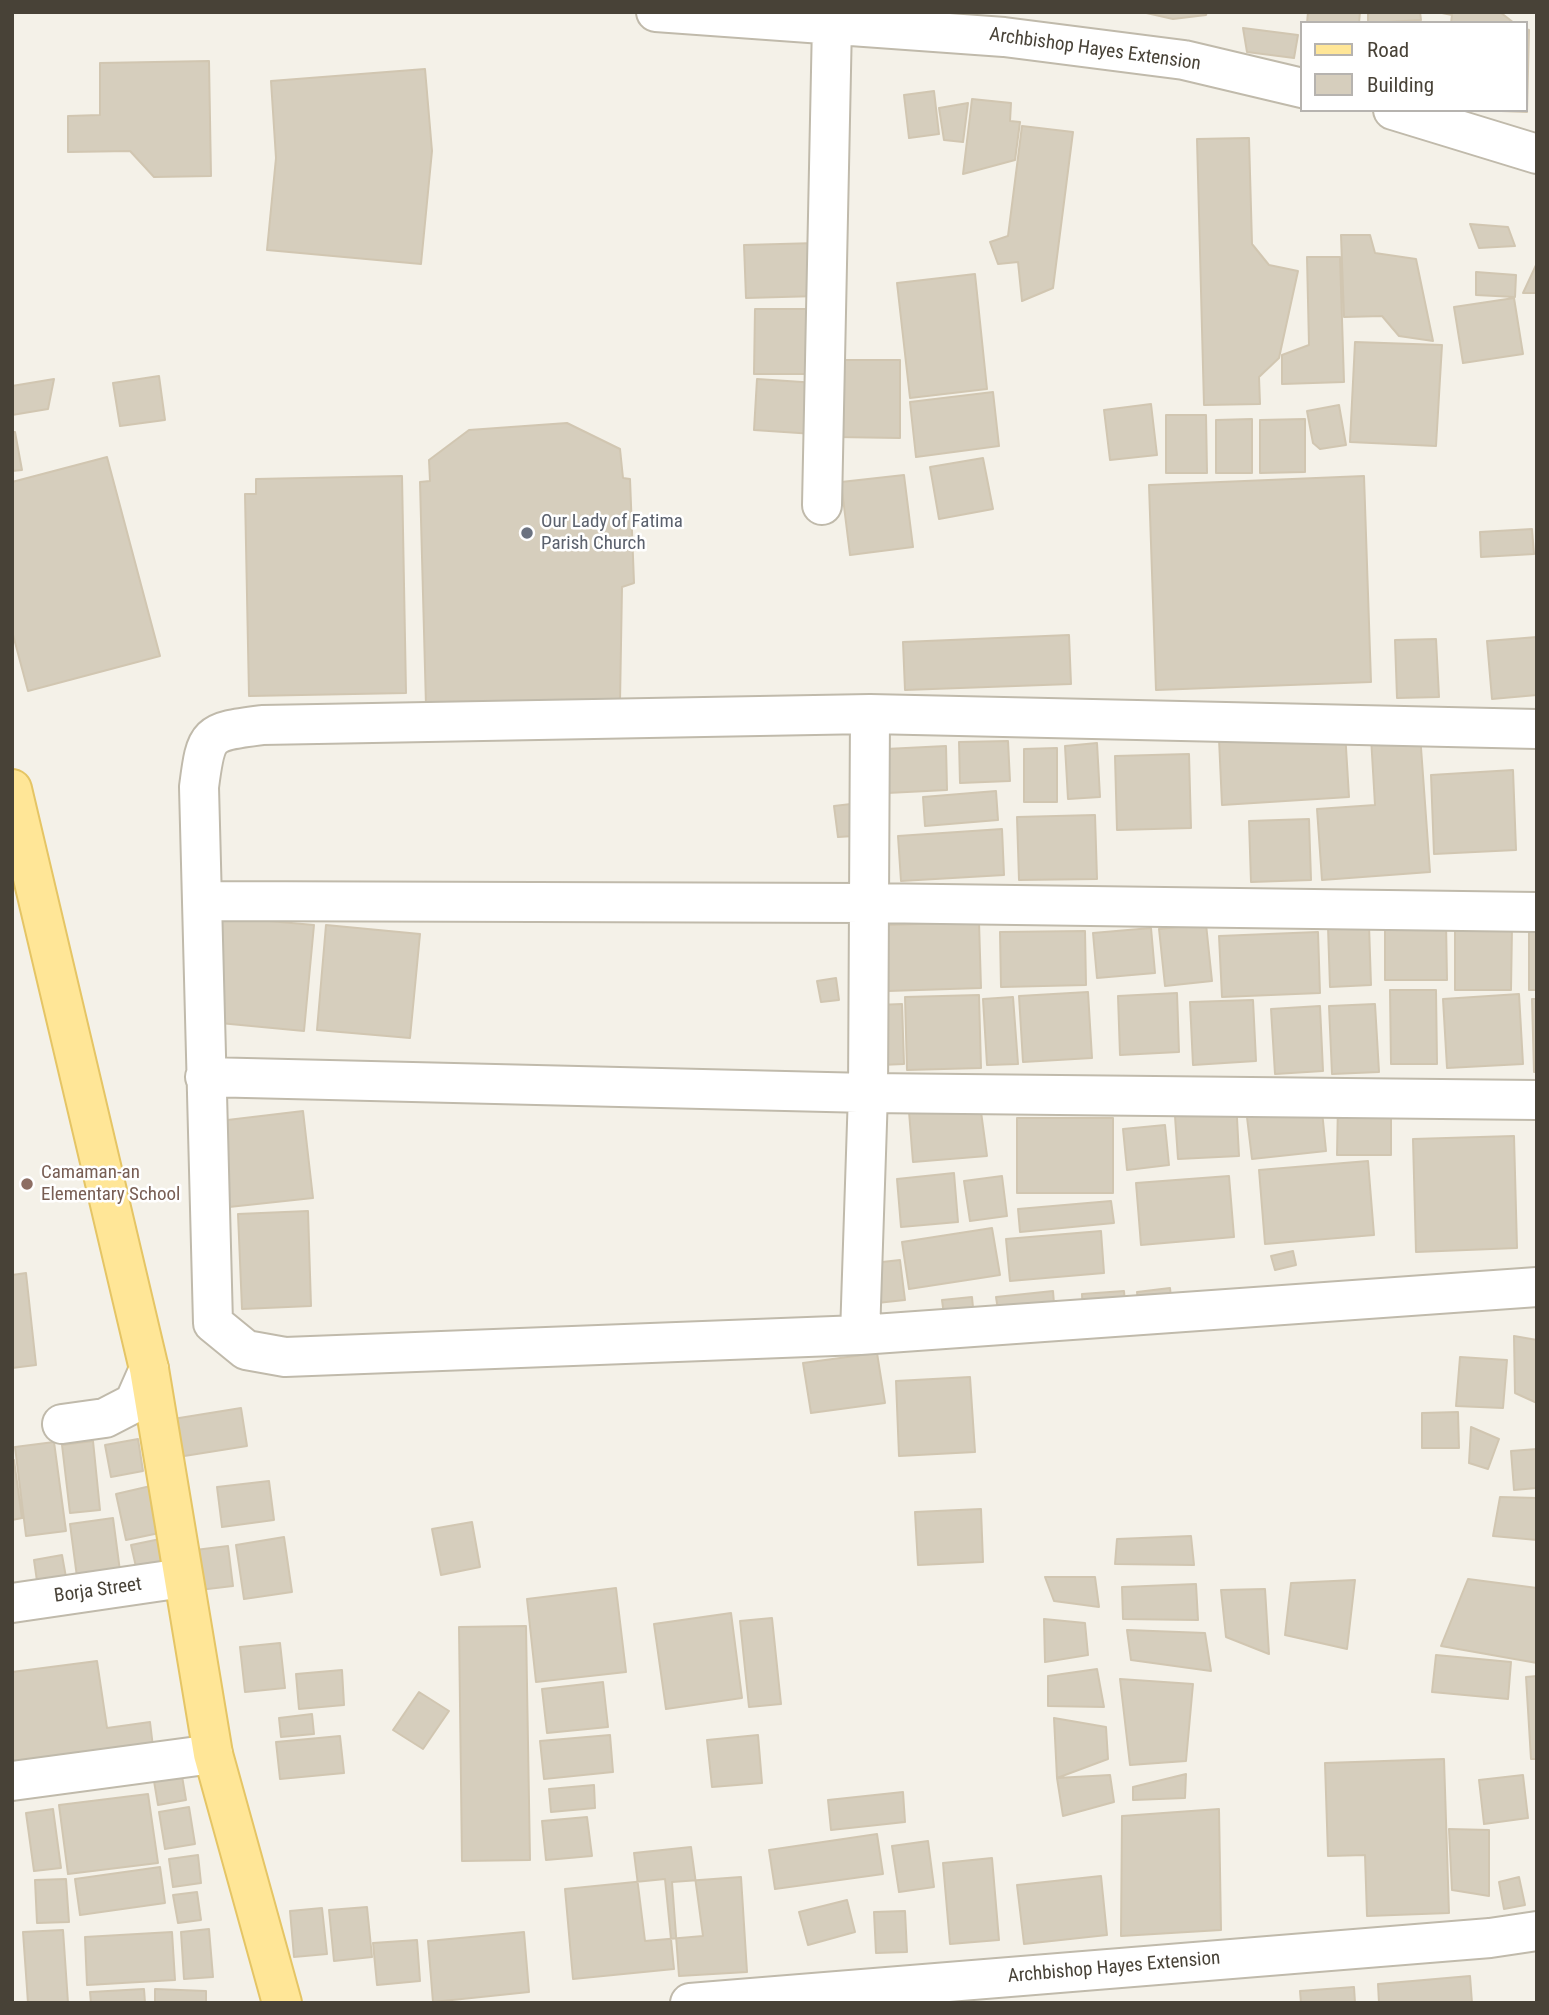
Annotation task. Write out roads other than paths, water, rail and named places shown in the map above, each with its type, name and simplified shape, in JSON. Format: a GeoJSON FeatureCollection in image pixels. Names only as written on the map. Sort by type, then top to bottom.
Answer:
{"type":"FeatureCollection","features":[{"type":"Feature","properties":{"kind":"main road"},"geometry":{"type":"LineString","coordinates":[[12,789],[149,1369],[213,1754],[282,2003]]}},
{"type":"Feature","properties":{"kind":"street","name":"Archbishop Hayes Extension"},"geometry":{"type":"LineString","coordinates":[[656,12],[832,23],[886,19],[1184,60],[1300,88]]}},
{"type":"Feature","properties":{"kind":"street"},"geometry":{"type":"LineString","coordinates":[[822,505],[832,23]]}},
{"type":"Feature","properties":{"kind":"street"},"geometry":{"type":"LineString","coordinates":[[1400,112],[1537,154]]}},
{"type":"Feature","properties":{"kind":"street"},"geometry":{"type":"LineString","coordinates":[[1537,729],[870,714],[276,725],[222,730],[204,748],[199,787],[213,1323],[246,1350],[285,1357],[860,1335],[1537,1287]]}},
{"type":"Feature","properties":{"kind":"street"},"geometry":{"type":"LineString","coordinates":[[860,1335],[868,1093],[870,714]]}},
{"type":"Feature","properties":{"kind":"street"},"geometry":{"type":"LineString","coordinates":[[202,901],[867,904],[1537,912]]}},
{"type":"Feature","properties":{"kind":"street"},"geometry":{"type":"LineString","coordinates":[[205,1077],[868,1093],[1537,1100]]}},
{"type":"Feature","properties":{"kind":"street"},"geometry":{"type":"LineString","coordinates":[[62,1424],[105,1418],[134,1403],[149,1369]]}},
{"type":"Feature","properties":{"kind":"street","name":"Borja Street"},"geometry":{"type":"LineString","coordinates":[[12,1603],[183,1578]]}},
{"type":"Feature","properties":{"kind":"street"},"geometry":{"type":"LineString","coordinates":[[12,1781],[213,1754]]}},
{"type":"Feature","properties":{"kind":"street","name":"Archbishop Hayes Extension"},"geometry":{"type":"LineString","coordinates":[[690,2003],[1490,1938],[1537,1931]]}},
{"type":"Feature","properties":{"kind":"place","name":"Our Lady of Fatima Parish Church"},"geometry":{"type":"Point","coordinates":[527,533]}},
{"type":"Feature","properties":{"kind":"place","name":"Camaman-an Elementary School"},"geometry":{"type":"Point","coordinates":[27,1184]}}]}
